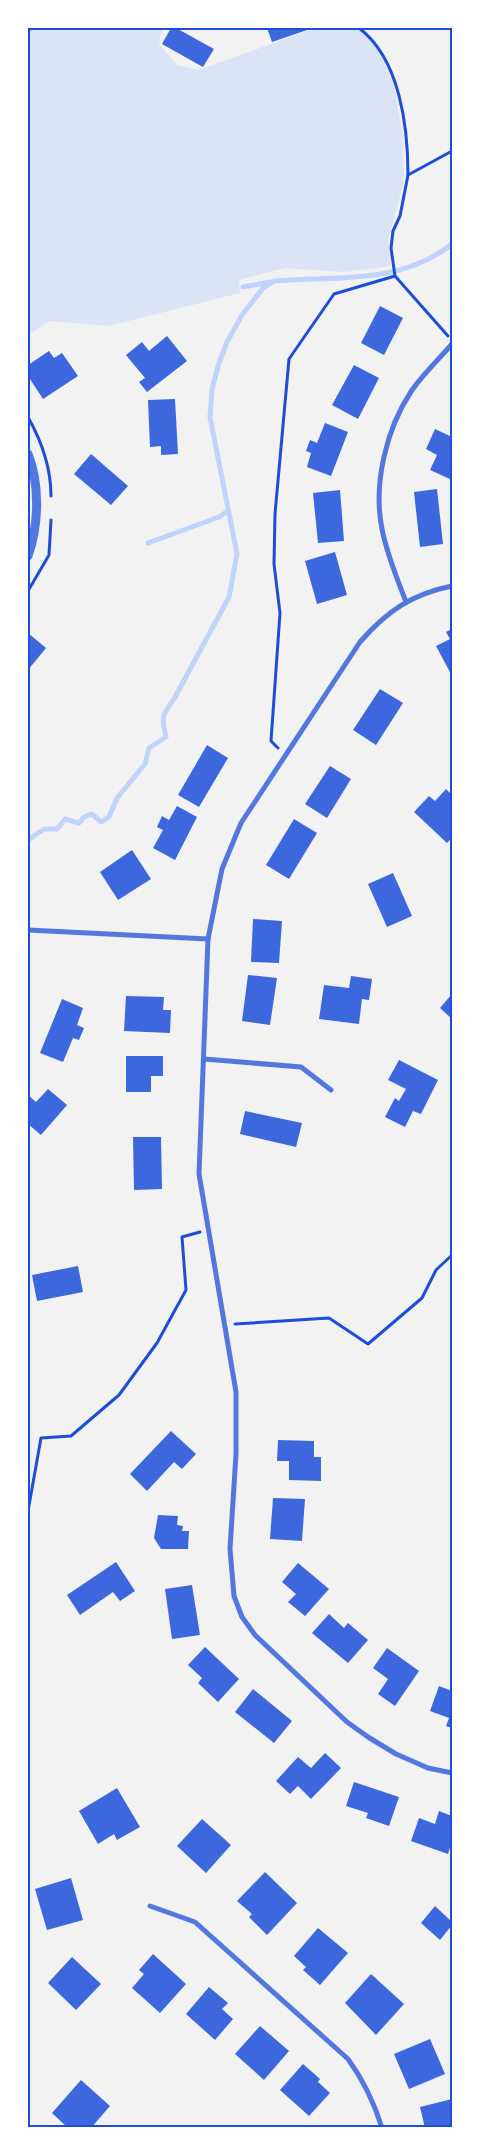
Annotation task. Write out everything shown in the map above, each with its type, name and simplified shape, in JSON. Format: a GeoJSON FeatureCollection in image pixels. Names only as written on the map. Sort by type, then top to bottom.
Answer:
{"type":"FeatureCollection","features":[{"type":"Feature","properties":{"kind":"street"},"geometry":{"type":"LineString","coordinates":[[406,602],[389,557],[382,528],[378,500],[381,474],[387,448],[399,413],[428,370],[452,342]]}},
{"type":"Feature","properties":{"kind":"street"},"geometry":{"type":"LineString","coordinates":[[28,454],[32,464],[36,515],[28,556]]}},
{"type":"Feature","properties":{"kind":"street"},"geometry":{"type":"LineString","coordinates":[[452,586],[406,602],[388,613],[373,626],[241,823],[230,844],[222,869],[208,939],[199,1174],[236,1392],[230,1572],[234,1596],[242,1618],[268,1649],[347,1722],[396,1754],[428,1768],[452,1773]]}},
{"type":"Feature","properties":{"kind":"street"},"geometry":{"type":"LineString","coordinates":[[28,930],[208,939]]}},
{"type":"Feature","properties":{"kind":"street"},"geometry":{"type":"LineString","coordinates":[[204,1059],[301,1067],[331,1090]]}},
{"type":"Feature","properties":{"kind":"street"},"geometry":{"type":"LineString","coordinates":[[150,1906],[195,1922],[348,2059],[363,2080],[374,2103],[382,2128]]}},
{"type":"Feature","properties":{"kind":"path"},"geometry":{"type":"LineString","coordinates":[[28,29],[38,28]]}},
{"type":"Feature","properties":{"kind":"path"},"geometry":{"type":"LineString","coordinates":[[359,28],[378,46],[396,85],[405,130],[408,175],[400,216],[393,231],[391,248],[395,276],[452,342]]}},
{"type":"Feature","properties":{"kind":"path"},"geometry":{"type":"LineString","coordinates":[[408,175],[452,152]]}},
{"type":"Feature","properties":{"kind":"path"},"geometry":{"type":"LineString","coordinates":[[286,756],[271,741],[280,613],[274,564],[275,514],[289,359],[334,294],[395,276]]}},
{"type":"Feature","properties":{"kind":"path"},"geometry":{"type":"LineString","coordinates":[[28,1511],[41,1438],[71,1436],[119,1395],[157,1343],[186,1290],[182,1237],[208,1230]]}},
{"type":"Feature","properties":{"kind":"path"},"geometry":{"type":"LineString","coordinates":[[224,1324],[329,1318],[368,1344],[422,1298],[436,1270],[452,1255]]}},
{"type":"Feature","properties":{"kind":"shaded area"},"geometry":{"type":"Polygon","coordinates":[[[28,28],[162,28],[159,44],[177,65],[199,70],[315,28],[356,28],[369,38],[379,52],[394,85],[403,136],[404,182],[388,240],[391,266],[344,272],[285,268],[239,280],[240,293],[109,326],[50,321],[28,335],[28,28]]]}},
{"type":"Feature","properties":{"kind":"building"},"geometry":{"type":"Polygon","coordinates":[[[171,28],[176,28],[214,49],[203,67],[162,44],[171,28]]]}},
{"type":"Feature","properties":{"kind":"building"},"geometry":{"type":"Polygon","coordinates":[[[267,28],[313,28],[272,42],[267,28]]]}},
{"type":"Feature","properties":{"kind":"building"},"geometry":{"type":"Polygon","coordinates":[[[380,306],[403,318],[384,355],[361,343],[380,306]]]}},
{"type":"Feature","properties":{"kind":"building"},"geometry":{"type":"Polygon","coordinates":[[[167,336],[187,361],[147,392],[139,382],[145,378],[126,355],[142,342],[149,351],[167,336]]]}},
{"type":"Feature","properties":{"kind":"building"},"geometry":{"type":"Polygon","coordinates":[[[49,351],[54,358],[62,353],[78,376],[43,399],[28,376],[28,365],[49,351]]]}},
{"type":"Feature","properties":{"kind":"building"},"geometry":{"type":"Polygon","coordinates":[[[354,365],[379,378],[358,419],[332,405],[354,365]]]}},
{"type":"Feature","properties":{"kind":"building"},"geometry":{"type":"Polygon","coordinates":[[[175,399],[178,454],[161,455],[161,446],[150,447],[148,400],[175,399]]]}},
{"type":"Feature","properties":{"kind":"building"},"geometry":{"type":"Polygon","coordinates":[[[325,423],[348,432],[331,476],[307,467],[311,453],[306,451],[310,440],[317,443],[325,423]]]}},
{"type":"Feature","properties":{"kind":"building"},"geometry":{"type":"Polygon","coordinates":[[[435,429],[452,437],[452,480],[430,470],[437,455],[426,449],[435,429]]]}},
{"type":"Feature","properties":{"kind":"building"},"geometry":{"type":"Polygon","coordinates":[[[91,454],[128,486],[111,505],[74,474],[91,454]]]}},
{"type":"Feature","properties":{"kind":"building"},"geometry":{"type":"Polygon","coordinates":[[[437,489],[443,544],[420,547],[414,492],[437,489]]]}},
{"type":"Feature","properties":{"kind":"building"},"geometry":{"type":"Polygon","coordinates":[[[340,490],[344,541],[318,543],[313,493],[340,490]]]}},
{"type":"Feature","properties":{"kind":"building"},"geometry":{"type":"Polygon","coordinates":[[[335,552],[347,595],[317,604],[305,561],[335,552]]]}},
{"type":"Feature","properties":{"kind":"building"},"geometry":{"type":"Polygon","coordinates":[[[452,629],[452,676],[436,646],[450,639],[446,632],[452,629]]]}},
{"type":"Feature","properties":{"kind":"building"},"geometry":{"type":"Polygon","coordinates":[[[28,633],[46,648],[28,670],[28,633]]]}},
{"type":"Feature","properties":{"kind":"building"},"geometry":{"type":"Polygon","coordinates":[[[380,689],[403,703],[376,745],[353,730],[380,689]]]}},
{"type":"Feature","properties":{"kind":"building"},"geometry":{"type":"Polygon","coordinates":[[[207,745],[228,758],[199,807],[178,795],[207,745]]]}},
{"type":"Feature","properties":{"kind":"building"},"geometry":{"type":"Polygon","coordinates":[[[330,766],[351,779],[327,818],[305,804],[330,766]]]}},
{"type":"Feature","properties":{"kind":"building"},"geometry":{"type":"Polygon","coordinates":[[[446,789],[452,795],[452,838],[447,843],[414,812],[429,796],[435,801],[446,789]]]}},
{"type":"Feature","properties":{"kind":"building"},"geometry":{"type":"Polygon","coordinates":[[[177,806],[197,817],[175,860],[153,848],[163,830],[157,827],[162,816],[169,820],[177,806]]]}},
{"type":"Feature","properties":{"kind":"building"},"geometry":{"type":"Polygon","coordinates":[[[294,819],[317,833],[289,879],[266,865],[294,819]]]}},
{"type":"Feature","properties":{"kind":"building"},"geometry":{"type":"Polygon","coordinates":[[[132,850],[151,879],[118,900],[100,872],[132,850]]]}},
{"type":"Feature","properties":{"kind":"building"},"geometry":{"type":"Polygon","coordinates":[[[393,873],[412,916],[387,927],[368,884],[393,873]]]}},
{"type":"Feature","properties":{"kind":"building"},"geometry":{"type":"Polygon","coordinates":[[[253,919],[282,921],[279,963],[251,962],[253,919]]]}},
{"type":"Feature","properties":{"kind":"building"},"geometry":{"type":"Polygon","coordinates":[[[248,975],[277,978],[270,1025],[242,1021],[248,975]]]}},
{"type":"Feature","properties":{"kind":"building"},"geometry":{"type":"Polygon","coordinates":[[[351,976],[372,979],[369,1000],[362,999],[359,1024],[319,1019],[324,985],[349,988],[351,976]]]}},
{"type":"Feature","properties":{"kind":"building"},"geometry":{"type":"Polygon","coordinates":[[[452,994],[452,1019],[440,1008],[452,994]]]}},
{"type":"Feature","properties":{"kind":"building"},"geometry":{"type":"Polygon","coordinates":[[[126,996],[164,997],[163,1010],[171,1010],[170,1033],[124,1031],[126,996]]]}},
{"type":"Feature","properties":{"kind":"building"},"geometry":{"type":"Polygon","coordinates":[[[62,999],[83,1008],[77,1025],[84,1028],[79,1040],[73,1038],[63,1062],[40,1053],[62,999]]]}},
{"type":"Feature","properties":{"kind":"building"},"geometry":{"type":"Polygon","coordinates":[[[126,1056],[163,1056],[163,1076],[151,1076],[151,1092],[126,1092],[126,1056]]]}},
{"type":"Feature","properties":{"kind":"building"},"geometry":{"type":"Polygon","coordinates":[[[399,1060],[438,1080],[421,1114],[413,1111],[405,1127],[385,1117],[395,1098],[399,1101],[406,1089],[388,1080],[399,1060]]]}},
{"type":"Feature","properties":{"kind":"building"},"geometry":{"type":"Polygon","coordinates":[[[48,1089],[67,1105],[41,1135],[28,1124],[28,1095],[36,1102],[48,1089]]]}},
{"type":"Feature","properties":{"kind":"building"},"geometry":{"type":"Polygon","coordinates":[[[245,1111],[302,1123],[296,1147],[240,1134],[245,1111]]]}},
{"type":"Feature","properties":{"kind":"building"},"geometry":{"type":"Polygon","coordinates":[[[133,1137],[161,1137],[162,1189],[134,1190],[133,1137]]]}},
{"type":"Feature","properties":{"kind":"building"},"geometry":{"type":"Polygon","coordinates":[[[78,1266],[83,1292],[37,1301],[32,1275],[78,1266]]]}},
{"type":"Feature","properties":{"kind":"building"},"geometry":{"type":"Polygon","coordinates":[[[171,1431],[196,1454],[182,1469],[174,1462],[147,1491],[130,1474],[171,1431]]]}},
{"type":"Feature","properties":{"kind":"building"},"geometry":{"type":"Polygon","coordinates":[[[278,1440],[314,1441],[314,1457],[321,1457],[321,1481],[289,1480],[289,1461],[277,1461],[278,1440]]]}},
{"type":"Feature","properties":{"kind":"building"},"geometry":{"type":"Polygon","coordinates":[[[273,1498],[305,1499],[302,1541],[270,1539],[273,1498]]]}},
{"type":"Feature","properties":{"kind":"building"},"geometry":{"type":"Polygon","coordinates":[[[158,1515],[178,1516],[177,1525],[183,1526],[182,1531],[189,1531],[188,1549],[161,1549],[154,1538],[158,1515]]]}},
{"type":"Feature","properties":{"kind":"building"},"geometry":{"type":"Polygon","coordinates":[[[116,1562],[135,1591],[120,1601],[113,1592],[80,1615],[67,1595],[116,1562]]]}},
{"type":"Feature","properties":{"kind":"building"},"geometry":{"type":"Polygon","coordinates":[[[298,1563],[329,1589],[305,1616],[288,1602],[296,1594],[282,1582],[298,1563]]]}},
{"type":"Feature","properties":{"kind":"building"},"geometry":{"type":"Polygon","coordinates":[[[192,1585],[200,1635],[172,1639],[165,1589],[192,1585]]]}},
{"type":"Feature","properties":{"kind":"building"},"geometry":{"type":"Polygon","coordinates":[[[329,1614],[344,1628],[348,1623],[368,1640],[348,1663],[312,1633],[329,1614]]]}},
{"type":"Feature","properties":{"kind":"building"},"geometry":{"type":"Polygon","coordinates":[[[205,1647],[239,1679],[218,1702],[198,1683],[202,1678],[188,1665],[205,1647]]]}},
{"type":"Feature","properties":{"kind":"building"},"geometry":{"type":"Polygon","coordinates":[[[387,1648],[419,1671],[395,1706],[378,1694],[388,1679],[373,1668],[387,1648]]]}},
{"type":"Feature","properties":{"kind":"building"},"geometry":{"type":"Polygon","coordinates":[[[439,1686],[452,1691],[452,1728],[446,1726],[449,1718],[430,1711],[439,1686]]]}},
{"type":"Feature","properties":{"kind":"building"},"geometry":{"type":"Polygon","coordinates":[[[253,1689],[292,1721],[274,1743],[235,1712],[253,1689]]]}},
{"type":"Feature","properties":{"kind":"building"},"geometry":{"type":"Polygon","coordinates":[[[325,1753],[341,1768],[311,1799],[298,1786],[290,1794],[276,1781],[298,1757],[311,1768],[325,1753]]]}},
{"type":"Feature","properties":{"kind":"building"},"geometry":{"type":"Polygon","coordinates":[[[354,1782],[399,1797],[389,1826],[366,1818],[368,1813],[346,1806],[354,1782]]]}},
{"type":"Feature","properties":{"kind":"building"},"geometry":{"type":"Polygon","coordinates":[[[117,1788],[140,1827],[117,1840],[114,1834],[98,1844],[79,1811],[117,1788]]]}},
{"type":"Feature","properties":{"kind":"building"},"geometry":{"type":"Polygon","coordinates":[[[439,1811],[452,1816],[452,1841],[448,1854],[411,1841],[419,1818],[435,1824],[439,1811]]]}},
{"type":"Feature","properties":{"kind":"building"},"geometry":{"type":"Polygon","coordinates":[[[202,1819],[231,1845],[206,1873],[177,1846],[202,1819]]]}},
{"type":"Feature","properties":{"kind":"building"},"geometry":{"type":"Polygon","coordinates":[[[265,1872],[297,1903],[267,1935],[249,1917],[252,1914],[237,1901],[265,1872]]]}},
{"type":"Feature","properties":{"kind":"building"},"geometry":{"type":"Polygon","coordinates":[[[71,1878],[83,1920],[47,1930],[35,1889],[71,1878]]]}},
{"type":"Feature","properties":{"kind":"building"},"geometry":{"type":"Polygon","coordinates":[[[435,1906],[452,1922],[452,1925],[440,1940],[421,1923],[435,1906]]]}},
{"type":"Feature","properties":{"kind":"building"},"geometry":{"type":"Polygon","coordinates":[[[318,1928],[348,1953],[320,1985],[303,1970],[306,1967],[294,1956],[318,1928]]]}},
{"type":"Feature","properties":{"kind":"building"},"geometry":{"type":"Polygon","coordinates":[[[153,1954],[186,1984],[160,2013],[132,1988],[144,1974],[139,1970],[153,1954]]]}},
{"type":"Feature","properties":{"kind":"building"},"geometry":{"type":"Polygon","coordinates":[[[72,1957],[101,1984],[76,2010],[48,1983],[72,1957]]]}},
{"type":"Feature","properties":{"kind":"building"},"geometry":{"type":"Polygon","coordinates":[[[371,1974],[404,2004],[376,2035],[345,2003],[371,1974]]]}},
{"type":"Feature","properties":{"kind":"building"},"geometry":{"type":"Polygon","coordinates":[[[209,1987],[228,2003],[222,2009],[233,2019],[215,2040],[186,2014],[209,1987]]]}},
{"type":"Feature","properties":{"kind":"building"},"geometry":{"type":"Polygon","coordinates":[[[260,2026],[289,2051],[264,2080],[235,2054],[260,2026]]]}},
{"type":"Feature","properties":{"kind":"building"},"geometry":{"type":"Polygon","coordinates":[[[430,2039],[445,2074],[409,2089],[394,2054],[430,2039]]]}},
{"type":"Feature","properties":{"kind":"building"},"geometry":{"type":"Polygon","coordinates":[[[303,2064],[320,2079],[318,2082],[330,2093],[309,2116],[280,2090],[303,2064]]]}},
{"type":"Feature","properties":{"kind":"building"},"geometry":{"type":"Polygon","coordinates":[[[81,2080],[110,2106],[91,2128],[68,2128],[52,2113],[81,2080]]]}},
{"type":"Feature","properties":{"kind":"building"},"geometry":{"type":"Polygon","coordinates":[[[452,2099],[452,2128],[425,2128],[420,2107],[452,2099]]]}},
{"type":"Feature","properties":{"kind":"waterway"},"geometry":{"type":"LineString","coordinates":[[28,840],[44,829],[57,829],[65,819],[79,823],[84,817],[92,814],[101,822],[109,817],[117,798],[145,764],[149,748],[166,737],[163,725],[165,713],[229,597],[237,554],[210,417],[212,389],[218,366],[227,342],[242,315],[263,288],[274,281],[344,278],[389,272],[411,266],[432,257],[452,244]]}},
{"type":"Feature","properties":{"kind":"waterway"},"geometry":{"type":"LineString","coordinates":[[243,287],[270,282]]}},
{"type":"Feature","properties":{"kind":"waterway"},"geometry":{"type":"LineString","coordinates":[[148,543],[219,517],[228,511]]}}]}
